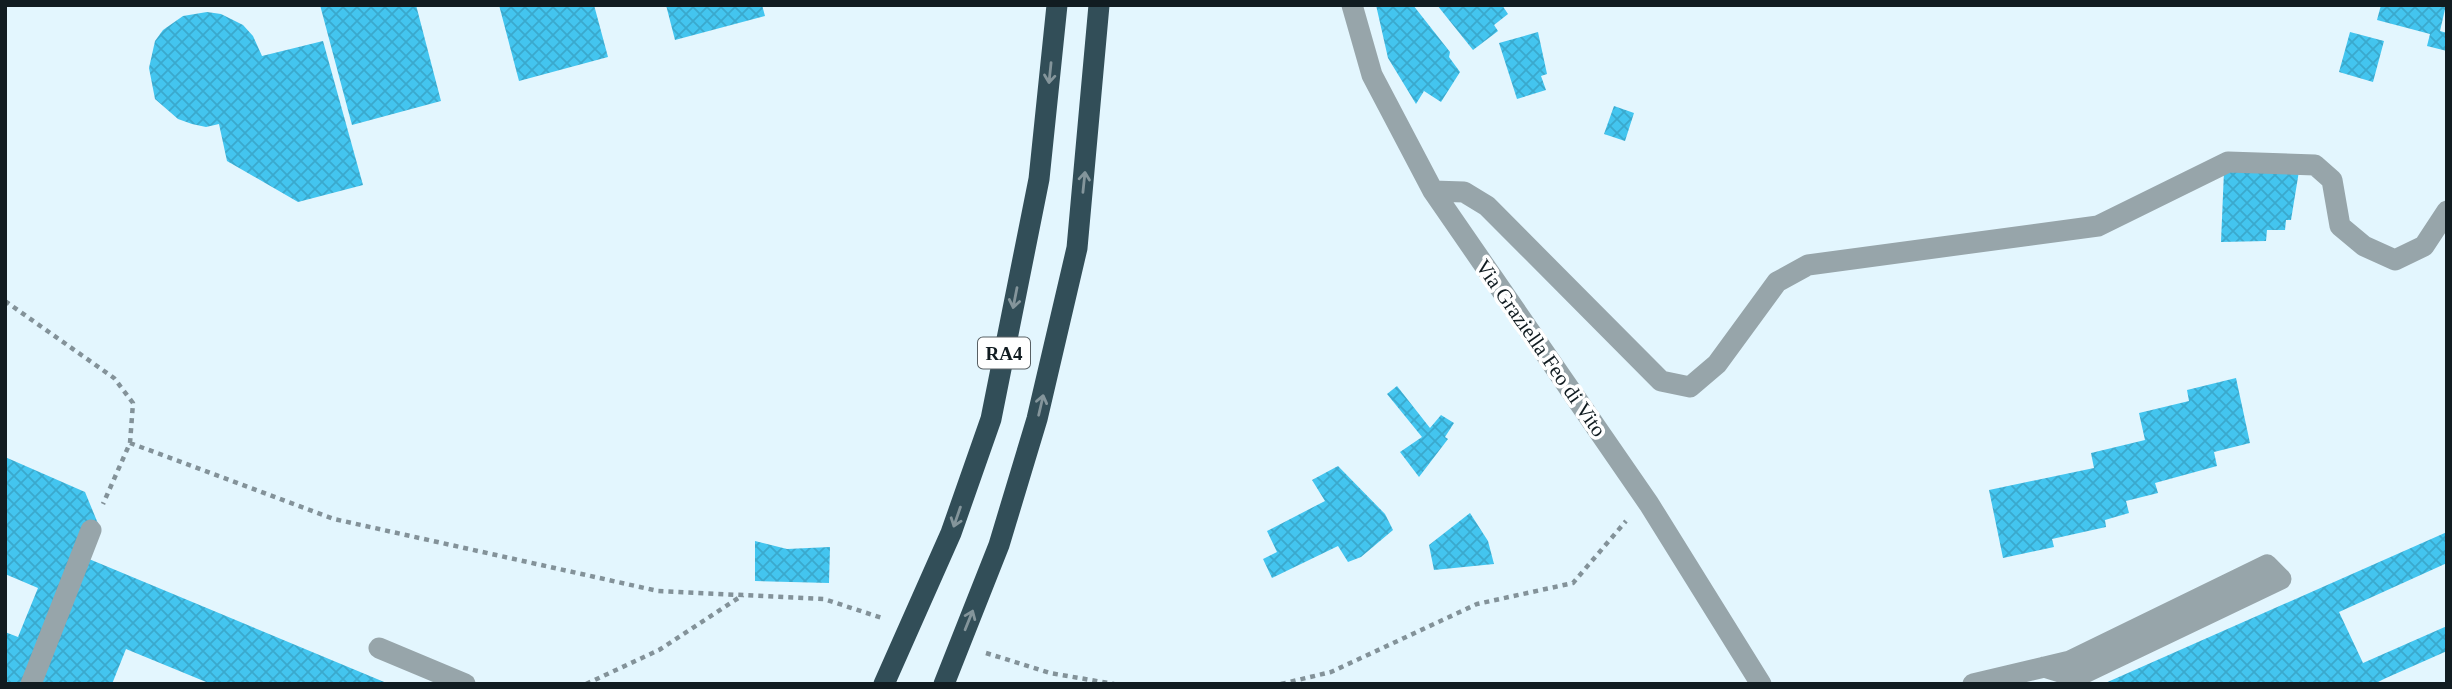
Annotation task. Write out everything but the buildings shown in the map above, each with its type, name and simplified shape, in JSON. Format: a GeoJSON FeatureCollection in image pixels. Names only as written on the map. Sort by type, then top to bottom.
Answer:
{"type":"FeatureCollection","features":[{"type":"Feature","properties":{"kind":"highway","name":"RA4"},"geometry":{"type":"LineString","coordinates":[[884,684],[951,533],[990,419],[1039,179],[1057,5]]}},
{"type":"Feature","properties":{"kind":"highway","name":"RA4"},"geometry":{"type":"LineString","coordinates":[[944,684],[999,545],[1037,419],[1071,274],[1078,235],[1099,5]]}},
{"type":"Feature","properties":{"kind":"street","name":"Via Graziella Feo di Vito"},"geometry":{"type":"LineString","coordinates":[[1352,5],[1372,75],[1433,191],[1648,503],[1759,680]]}},
{"type":"Feature","properties":{"kind":"street"},"geometry":{"type":"LineString","coordinates":[[1433,191],[1464,192],[1487,206],[1661,382],[1690,387],[1717,364],[1777,282],[1808,265],[2098,226],[2228,162],[2315,165],[2332,180],[2340,226],[2364,246],[2395,260],[2424,246],[2447,211]]}},
{"type":"Feature","properties":{"kind":"street"},"geometry":{"type":"LineString","coordinates":[[31,684],[91,530]]}},
{"type":"Feature","properties":{"kind":"street"},"geometry":{"type":"LineString","coordinates":[[1973,684],[2044,667],[2070,661],[2267,565],[2281,579],[2076,677],[2044,667]]}},
{"type":"Feature","properties":{"kind":"street"},"geometry":{"type":"LineString","coordinates":[[379,648],[465,684]]}},
{"type":"Feature","properties":{"kind":"path"},"geometry":{"type":"LineString","coordinates":[[5,301],[114,378],[134,403],[130,443],[91,530]]}},
{"type":"Feature","properties":{"kind":"path"},"geometry":{"type":"LineString","coordinates":[[130,443],[334,519],[658,591],[824,599],[889,621]]}},
{"type":"Feature","properties":{"kind":"path"},"geometry":{"type":"LineString","coordinates":[[1281,684],[1331,672],[1478,604],[1573,583],[1626,522],[1648,503]]}},
{"type":"Feature","properties":{"kind":"path"},"geometry":{"type":"LineString","coordinates":[[586,684],[659,650],[743,595]]}},
{"type":"Feature","properties":{"kind":"path"},"geometry":{"type":"LineString","coordinates":[[976,650],[1050,673],[1114,684]]}}]}
